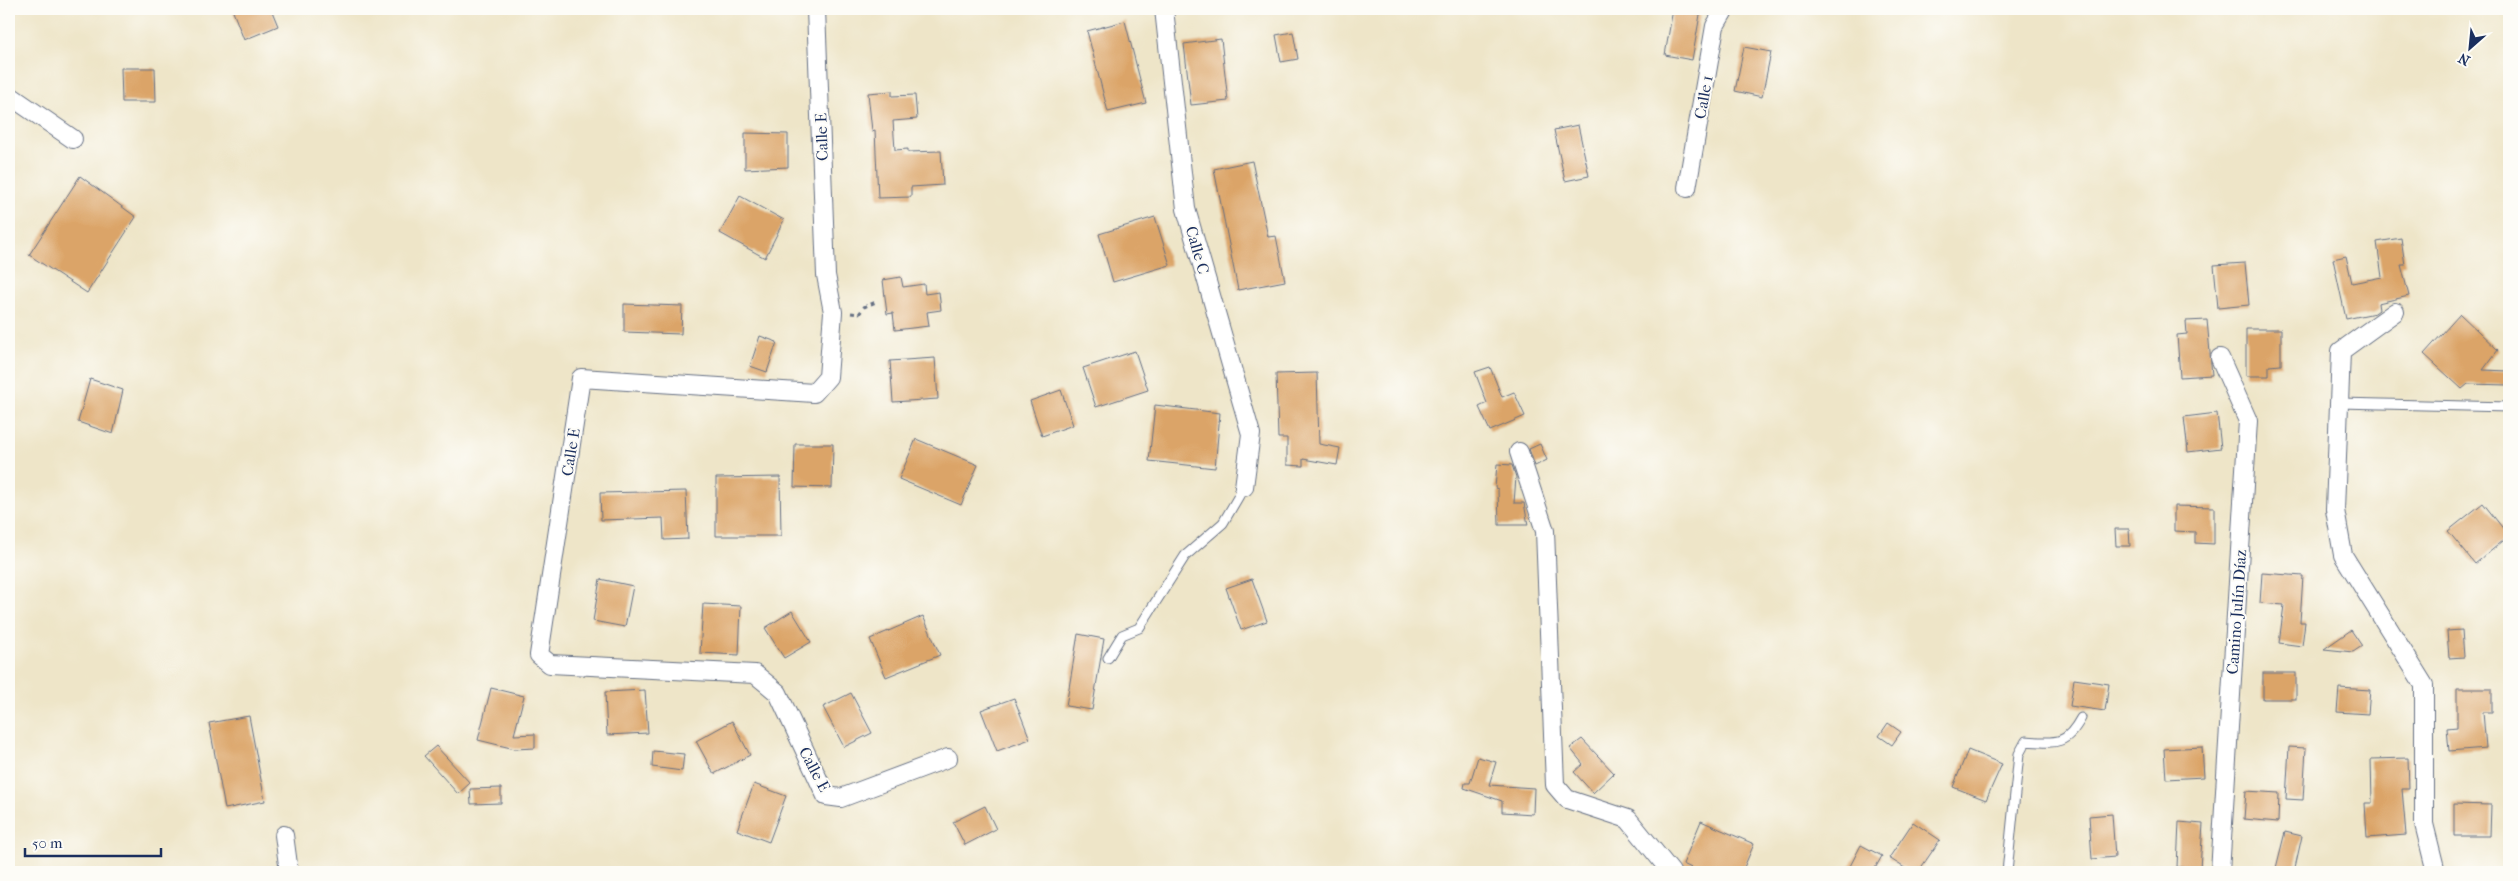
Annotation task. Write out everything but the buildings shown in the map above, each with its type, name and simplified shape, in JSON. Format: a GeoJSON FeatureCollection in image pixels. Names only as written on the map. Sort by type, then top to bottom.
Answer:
{"type":"FeatureCollection","features":[{"type":"Feature","properties":{"kind":"street","name":"Calle E"},"geometry":{"type":"LineString","coordinates":[[816,9],[826,275],[832,312],[828,377],[814,393],[581,378],[538,655],[550,664],[755,674],[778,693],[826,796],[841,798],[948,758]]}},
{"type":"Feature","properties":{"kind":"street","name":"Calle C"},"geometry":{"type":"LineString","coordinates":[[1164,9],[1186,209],[1251,434],[1244,487]]}},
{"type":"Feature","properties":{"kind":"street","name":"Calle 1"},"geometry":{"type":"LineString","coordinates":[[1687,188],[1715,26],[1725,9]]}},
{"type":"Feature","properties":{"kind":"street"},"geometry":{"type":"LineString","coordinates":[[9,96],[73,139]]}},
{"type":"Feature","properties":{"kind":"street"},"geometry":{"type":"LineString","coordinates":[[2395,312],[2342,351],[2335,510],[2343,555],[2424,685],[2424,824],[2436,872]]}},
{"type":"Feature","properties":{"kind":"street","name":"Camino Julín Díaz"},"geometry":{"type":"LineString","coordinates":[[2220,358],[2248,421],[2220,872]]}},
{"type":"Feature","properties":{"kind":"street"},"geometry":{"type":"LineString","coordinates":[[1519,452],[1545,532],[1555,786],[1567,799],[1628,819],[1671,872]]}},
{"type":"Feature","properties":{"kind":"street"},"geometry":{"type":"LineString","coordinates":[[284,835],[289,872]]}},
{"type":"Feature","properties":{"kind":"lane"},"geometry":{"type":"LineString","coordinates":[[2339,403],[2509,407]]}},
{"type":"Feature","properties":{"kind":"lane"},"geometry":{"type":"LineString","coordinates":[[1108,658],[1122,636],[1139,628],[1185,556],[1223,523],[1244,487]]}},
{"type":"Feature","properties":{"kind":"lane"},"geometry":{"type":"LineString","coordinates":[[2007,872],[2019,754],[2026,741],[2057,743],[2072,735],[2081,718]]}},
{"type":"Feature","properties":{"kind":"path"},"geometry":{"type":"LineString","coordinates":[[832,312],[859,314],[864,307],[876,302]]}}]}
